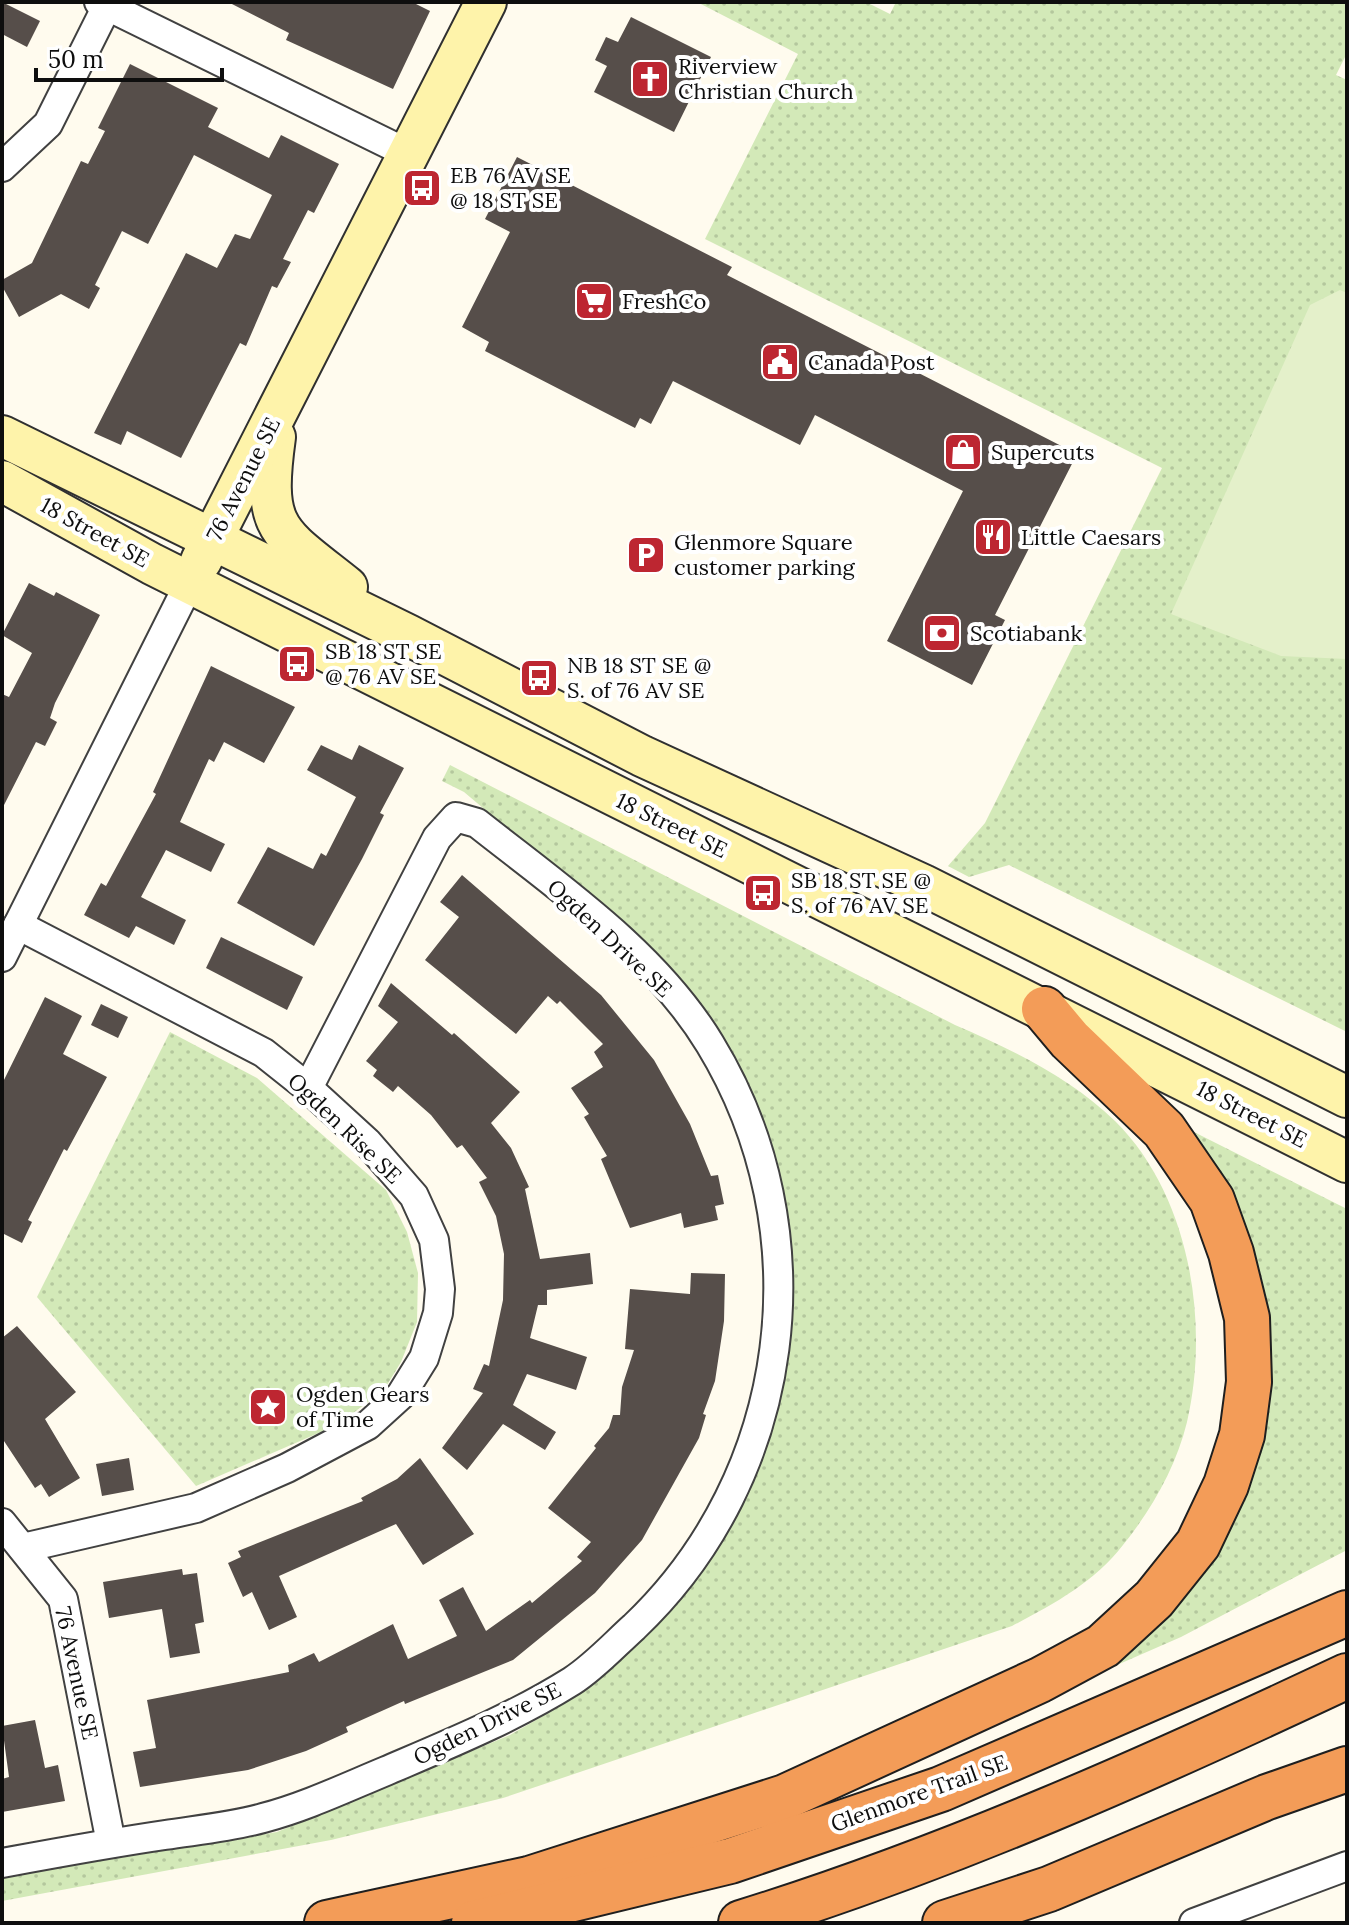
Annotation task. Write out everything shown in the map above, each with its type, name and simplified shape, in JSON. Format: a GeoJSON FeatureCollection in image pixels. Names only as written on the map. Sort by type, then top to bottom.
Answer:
{"type":"FeatureCollection","features":[{"type":"Feature","properties":{"kind":"highway"},"geometry":{"type":"LineString","coordinates":[[327,1923],[529,1879],[785,1797],[1040,1680],[1103,1646],[1154,1599],[1198,1544],[1226,1485],[1242,1435],[1249,1382],[1247,1318],[1231,1253],[1212,1200],[1164,1130],[1070,1040],[1044,1009]]}},
{"type":"Feature","properties":{"kind":"highway"},"geometry":{"type":"LineString","coordinates":[[1088,1728],[1347,1582]]}},
{"type":"Feature","properties":{"kind":"highway","name":"Glenmore Trail SE"},"geometry":{"type":"LineString","coordinates":[[474,1923],[730,1861],[941,1789],[1088,1728],[1347,1613]]}},
{"type":"Feature","properties":{"kind":"highway"},"geometry":{"type":"LineString","coordinates":[[741,1923],[837,1893],[1121,1782],[1347,1676]]}},
{"type":"Feature","properties":{"kind":"highway"},"geometry":{"type":"LineString","coordinates":[[1267,1797],[1347,1747]]}},
{"type":"Feature","properties":{"kind":"highway"},"geometry":{"type":"LineString","coordinates":[[945,1923],[1049,1889],[1267,1797],[1347,1769]]}},
{"type":"Feature","properties":{"kind":"street","name":"76 Avenue SE"},"geometry":{"type":"LineString","coordinates":[[2,957],[486,2]]}},
{"type":"Feature","properties":{"kind":"street"},"geometry":{"type":"LineString","coordinates":[[2,167],[48,124],[103,4],[409,154]]}},
{"type":"Feature","properties":{"kind":"street"},"geometry":{"type":"LineString","coordinates":[[278,409],[268,492],[275,520],[306,554],[408,635]]}},
{"type":"Feature","properties":{"kind":"street","name":"18 Street SE"},"geometry":{"type":"LineString","coordinates":[[2,436],[408,635],[642,756],[923,885],[1347,1097]]}},
{"type":"Feature","properties":{"kind":"street","name":"18 Street SE"},"geometry":{"type":"LineString","coordinates":[[2,481],[190,582],[1347,1162]]}},
{"type":"Feature","properties":{"kind":"street","name":"Ogden Drive SE"},"geometry":{"type":"LineString","coordinates":[[2,1863],[258,1820],[307,1805],[480,1731],[576,1678],[661,1602],[710,1535],[735,1490],[758,1428],[777,1334],[779,1243],[757,1143],[710,1044],[679,1002],[636,956],[583,907],[477,823],[456,817],[437,838],[308,1088]]}},
{"type":"Feature","properties":{"kind":"street","name":"Ogden Rise SE"},"geometry":{"type":"LineString","coordinates":[[18,925],[264,1053],[308,1088],[367,1142],[414,1196],[430,1229],[439,1264],[438,1313],[432,1337],[401,1395],[368,1425],[261,1480],[196,1508],[23,1548]]}},
{"type":"Feature","properties":{"kind":"street","name":"76 Avenue SE"},"geometry":{"type":"LineString","coordinates":[[2,1523],[63,1599],[111,1843]]}},
{"type":"Feature","properties":{"kind":"street"},"geometry":{"type":"LineString","coordinates":[[1194,1923],[1347,1866]]}},
{"type":"Feature","properties":{"kind":"green space"},"geometry":{"type":"Polygon","coordinates":[[[697,2],[866,2],[890,14],[896,2],[1347,2],[1347,53],[1336,75],[1347,80],[1347,1032],[1009,865],[969,877],[948,866],[985,823],[1162,468],[705,239],[798,54],[697,2]]]}},
{"type":"Feature","properties":{"kind":"green space"},"geometry":{"type":"Polygon","coordinates":[[[1340,290],[1347,293],[1347,659],[1281,656],[1171,614],[1310,305],[1340,290]]]}},
{"type":"Feature","properties":{"kind":"green space"},"geometry":{"type":"Polygon","coordinates":[[[450,765],[1019,1055],[1079,1091],[1115,1121],[1141,1151],[1161,1185],[1177,1223],[1188,1262],[1194,1303],[1194,1384],[1187,1422],[1170,1471],[1134,1531],[1112,1558],[1072,1592],[1012,1626],[503,1798],[331,1840],[2,1901],[2,1877],[277,1832],[510,1735],[555,1709],[647,1636],[690,1588],[727,1532],[760,1464],[777,1404],[783,1203],[770,1146],[737,1065],[693,995],[539,855],[464,792],[442,781],[450,765]]]}},
{"type":"Feature","properties":{"kind":"green space"},"geometry":{"type":"Polygon","coordinates":[[[170,1032],[257,1078],[386,1190],[407,1232],[418,1273],[417,1322],[401,1362],[384,1390],[337,1425],[196,1486],[37,1297],[170,1032]]]}},
{"type":"Feature","properties":{"kind":"green space"},"geometry":{"type":"Polygon","coordinates":[[[1190,1130],[1347,1209],[1347,1550],[1181,1637],[1053,1693],[1255,1448],[1190,1130]]]}},
{"type":"Feature","properties":{"kind":"building"},"geometry":{"type":"Polygon","coordinates":[[[2,2],[40,21],[27,47],[2,34],[2,2]]]}},
{"type":"Feature","properties":{"kind":"building"},"geometry":{"type":"Polygon","coordinates":[[[228,2],[412,2],[430,11],[393,89],[286,40],[289,33],[228,2]]]}},
{"type":"Feature","properties":{"kind":"building","name":"Riverview Christian Church"},"geometry":{"type":"Polygon","coordinates":[[[631,17],[711,57],[674,132],[594,92],[607,66],[595,60],[606,37],[618,42],[631,17]]]}},
{"type":"Feature","properties":{"kind":"building"},"geometry":{"type":"Polygon","coordinates":[[[130,64],[218,108],[208,127],[269,158],[281,135],[339,164],[314,213],[308,210],[283,259],[291,262],[277,288],[272,286],[246,346],[240,343],[181,458],[127,431],[121,445],[94,433],[186,253],[217,268],[235,234],[250,239],[272,195],[194,155],[148,244],[122,231],[95,285],[100,288],[89,309],[61,294],[19,317],[2,286],[2,280],[32,263],[81,161],[88,164],[105,131],[98,128],[130,64]]]}},
{"type":"Feature","properties":{"kind":"building"},"geometry":{"type":"Polygon","coordinates":[[[517,157],[732,267],[727,275],[1077,454],[995,615],[1005,620],[972,685],[887,641],[963,491],[815,415],[800,445],[673,381],[651,424],[640,418],[635,428],[485,351],[489,342],[462,327],[510,232],[485,219],[517,157]]]}},
{"type":"Feature","properties":{"kind":"building"},"geometry":{"type":"Polygon","coordinates":[[[29,583],[54,596],[56,592],[100,615],[55,703],[50,718],[57,722],[45,746],[36,742],[2,809],[2,694],[9,697],[32,653],[2,635],[29,583]]]}},
{"type":"Feature","properties":{"kind":"building"},"geometry":{"type":"Polygon","coordinates":[[[211,666],[295,707],[264,763],[224,742],[214,762],[209,759],[180,822],[225,844],[211,872],[166,850],[141,897],[186,920],[174,945],[136,926],[129,938],[84,915],[101,883],[106,886],[156,794],[153,792],[211,666]]]}},
{"type":"Feature","properties":{"kind":"building"},"geometry":{"type":"Polygon","coordinates":[[[321,745],[352,760],[359,745],[404,768],[380,813],[384,815],[362,859],[314,946],[237,903],[268,847],[313,869],[321,853],[326,856],[356,797],[307,770],[321,745]]]}},
{"type":"Feature","properties":{"kind":"building"},"geometry":{"type":"Polygon","coordinates":[[[462,875],[601,995],[654,1060],[690,1124],[711,1176],[718,1175],[724,1204],[715,1206],[718,1220],[684,1228],[681,1213],[630,1228],[601,1159],[607,1156],[584,1117],[589,1114],[571,1088],[603,1067],[594,1052],[603,1044],[560,1001],[557,1004],[548,996],[516,1034],[425,960],[459,917],[440,902],[462,875]]]}},
{"type":"Feature","properties":{"kind":"building"},"geometry":{"type":"Polygon","coordinates":[[[221,937],[303,977],[287,1010],[206,968],[221,937]]]}},
{"type":"Feature","properties":{"kind":"building"},"geometry":{"type":"Polygon","coordinates":[[[391,983],[452,1035],[454,1033],[520,1092],[491,1123],[511,1148],[529,1187],[525,1189],[540,1259],[590,1253],[593,1284],[547,1290],[547,1305],[538,1305],[530,1338],[587,1357],[576,1390],[527,1374],[513,1405],[556,1432],[545,1450],[503,1424],[467,1470],[442,1448],[483,1393],[473,1389],[484,1364],[489,1366],[503,1300],[504,1254],[496,1216],[479,1182],[487,1178],[462,1145],[457,1148],[431,1115],[398,1086],[393,1092],[373,1076],[377,1070],[366,1061],[398,1022],[378,1006],[391,983]]]}},
{"type":"Feature","properties":{"kind":"building"},"geometry":{"type":"Polygon","coordinates":[[[45,997],[82,1016],[63,1054],[107,1077],[67,1151],[64,1149],[28,1220],[32,1222],[22,1243],[2,1233],[2,1084],[45,997]]]}},
{"type":"Feature","properties":{"kind":"building"},"geometry":{"type":"Polygon","coordinates":[[[101,1004],[128,1017],[118,1038],[91,1025],[101,1004]]]}},
{"type":"Feature","properties":{"kind":"building"},"geometry":{"type":"Polygon","coordinates":[[[691,1273],[725,1274],[724,1321],[715,1381],[703,1414],[706,1415],[699,1438],[642,1540],[595,1593],[513,1660],[405,1704],[404,1701],[346,1727],[348,1732],[306,1751],[248,1770],[140,1787],[133,1752],[156,1748],[147,1700],[289,1672],[288,1665],[314,1653],[319,1662],[393,1624],[408,1659],[457,1636],[439,1600],[463,1587],[486,1631],[530,1600],[532,1603],[582,1561],[577,1557],[591,1542],[548,1508],[596,1448],[594,1446],[609,1428],[613,1415],[620,1415],[622,1387],[634,1350],[625,1349],[630,1289],[690,1294],[691,1273]]]}},
{"type":"Feature","properties":{"kind":"building"},"geometry":{"type":"Polygon","coordinates":[[[17,1326],[76,1392],[45,1419],[80,1478],[49,1497],[41,1484],[35,1488],[2,1438],[2,1338],[17,1326]]]}},
{"type":"Feature","properties":{"kind":"building"},"geometry":{"type":"Polygon","coordinates":[[[129,1458],[134,1490],[102,1496],[96,1464],[129,1458]]]}},
{"type":"Feature","properties":{"kind":"building"},"geometry":{"type":"Polygon","coordinates":[[[420,1458],[474,1534],[423,1565],[396,1524],[279,1576],[297,1617],[269,1630],[252,1592],[243,1597],[228,1563],[241,1557],[238,1551],[363,1501],[361,1498],[397,1479],[420,1458]]]}},
{"type":"Feature","properties":{"kind":"building"},"geometry":{"type":"Polygon","coordinates":[[[182,1569],[183,1575],[197,1573],[204,1622],[195,1624],[200,1653],[170,1658],[162,1609],[109,1618],[103,1582],[182,1569]]]}},
{"type":"Feature","properties":{"kind":"building"},"geometry":{"type":"Polygon","coordinates":[[[35,1720],[45,1768],[58,1765],[65,1801],[2,1812],[2,1779],[9,1777],[2,1726],[35,1720]]]}},
{"type":"Feature","properties":{"kind":"place","name":"Riverview Christian Church"},"geometry":{"type":"Point","coordinates":[650,79]}},
{"type":"Feature","properties":{"kind":"place","name":"EB 76 AV SE @ 18 ST SE"},"geometry":{"type":"Point","coordinates":[422,188]}},
{"type":"Feature","properties":{"kind":"place","name":"FreshCo"},"geometry":{"type":"Point","coordinates":[594,301]}},
{"type":"Feature","properties":{"kind":"place","name":"Canada Post"},"geometry":{"type":"Point","coordinates":[780,362]}},
{"type":"Feature","properties":{"kind":"place","name":"Supercuts"},"geometry":{"type":"Point","coordinates":[963,452]}},
{"type":"Feature","properties":{"kind":"place","name":"Little Caesars"},"geometry":{"type":"Point","coordinates":[993,537]}},
{"type":"Feature","properties":{"kind":"place","name":"Glenmore Square customer parking"},"geometry":{"type":"Point","coordinates":[646,555]}},
{"type":"Feature","properties":{"kind":"place","name":"Scotiabank"},"geometry":{"type":"Point","coordinates":[942,633]}},
{"type":"Feature","properties":{"kind":"place","name":"SB 18 ST SE @ 76 AV SE"},"geometry":{"type":"Point","coordinates":[297,664]}},
{"type":"Feature","properties":{"kind":"place","name":"NB 18 ST SE @ S. of 76 AV SE"},"geometry":{"type":"Point","coordinates":[539,678]}},
{"type":"Feature","properties":{"kind":"place","name":"SB 18 ST SE @ S. of 76 AV SE"},"geometry":{"type":"Point","coordinates":[763,893]}},
{"type":"Feature","properties":{"kind":"place","name":"Ogden Gears of Time"},"geometry":{"type":"Point","coordinates":[268,1407]}}]}
